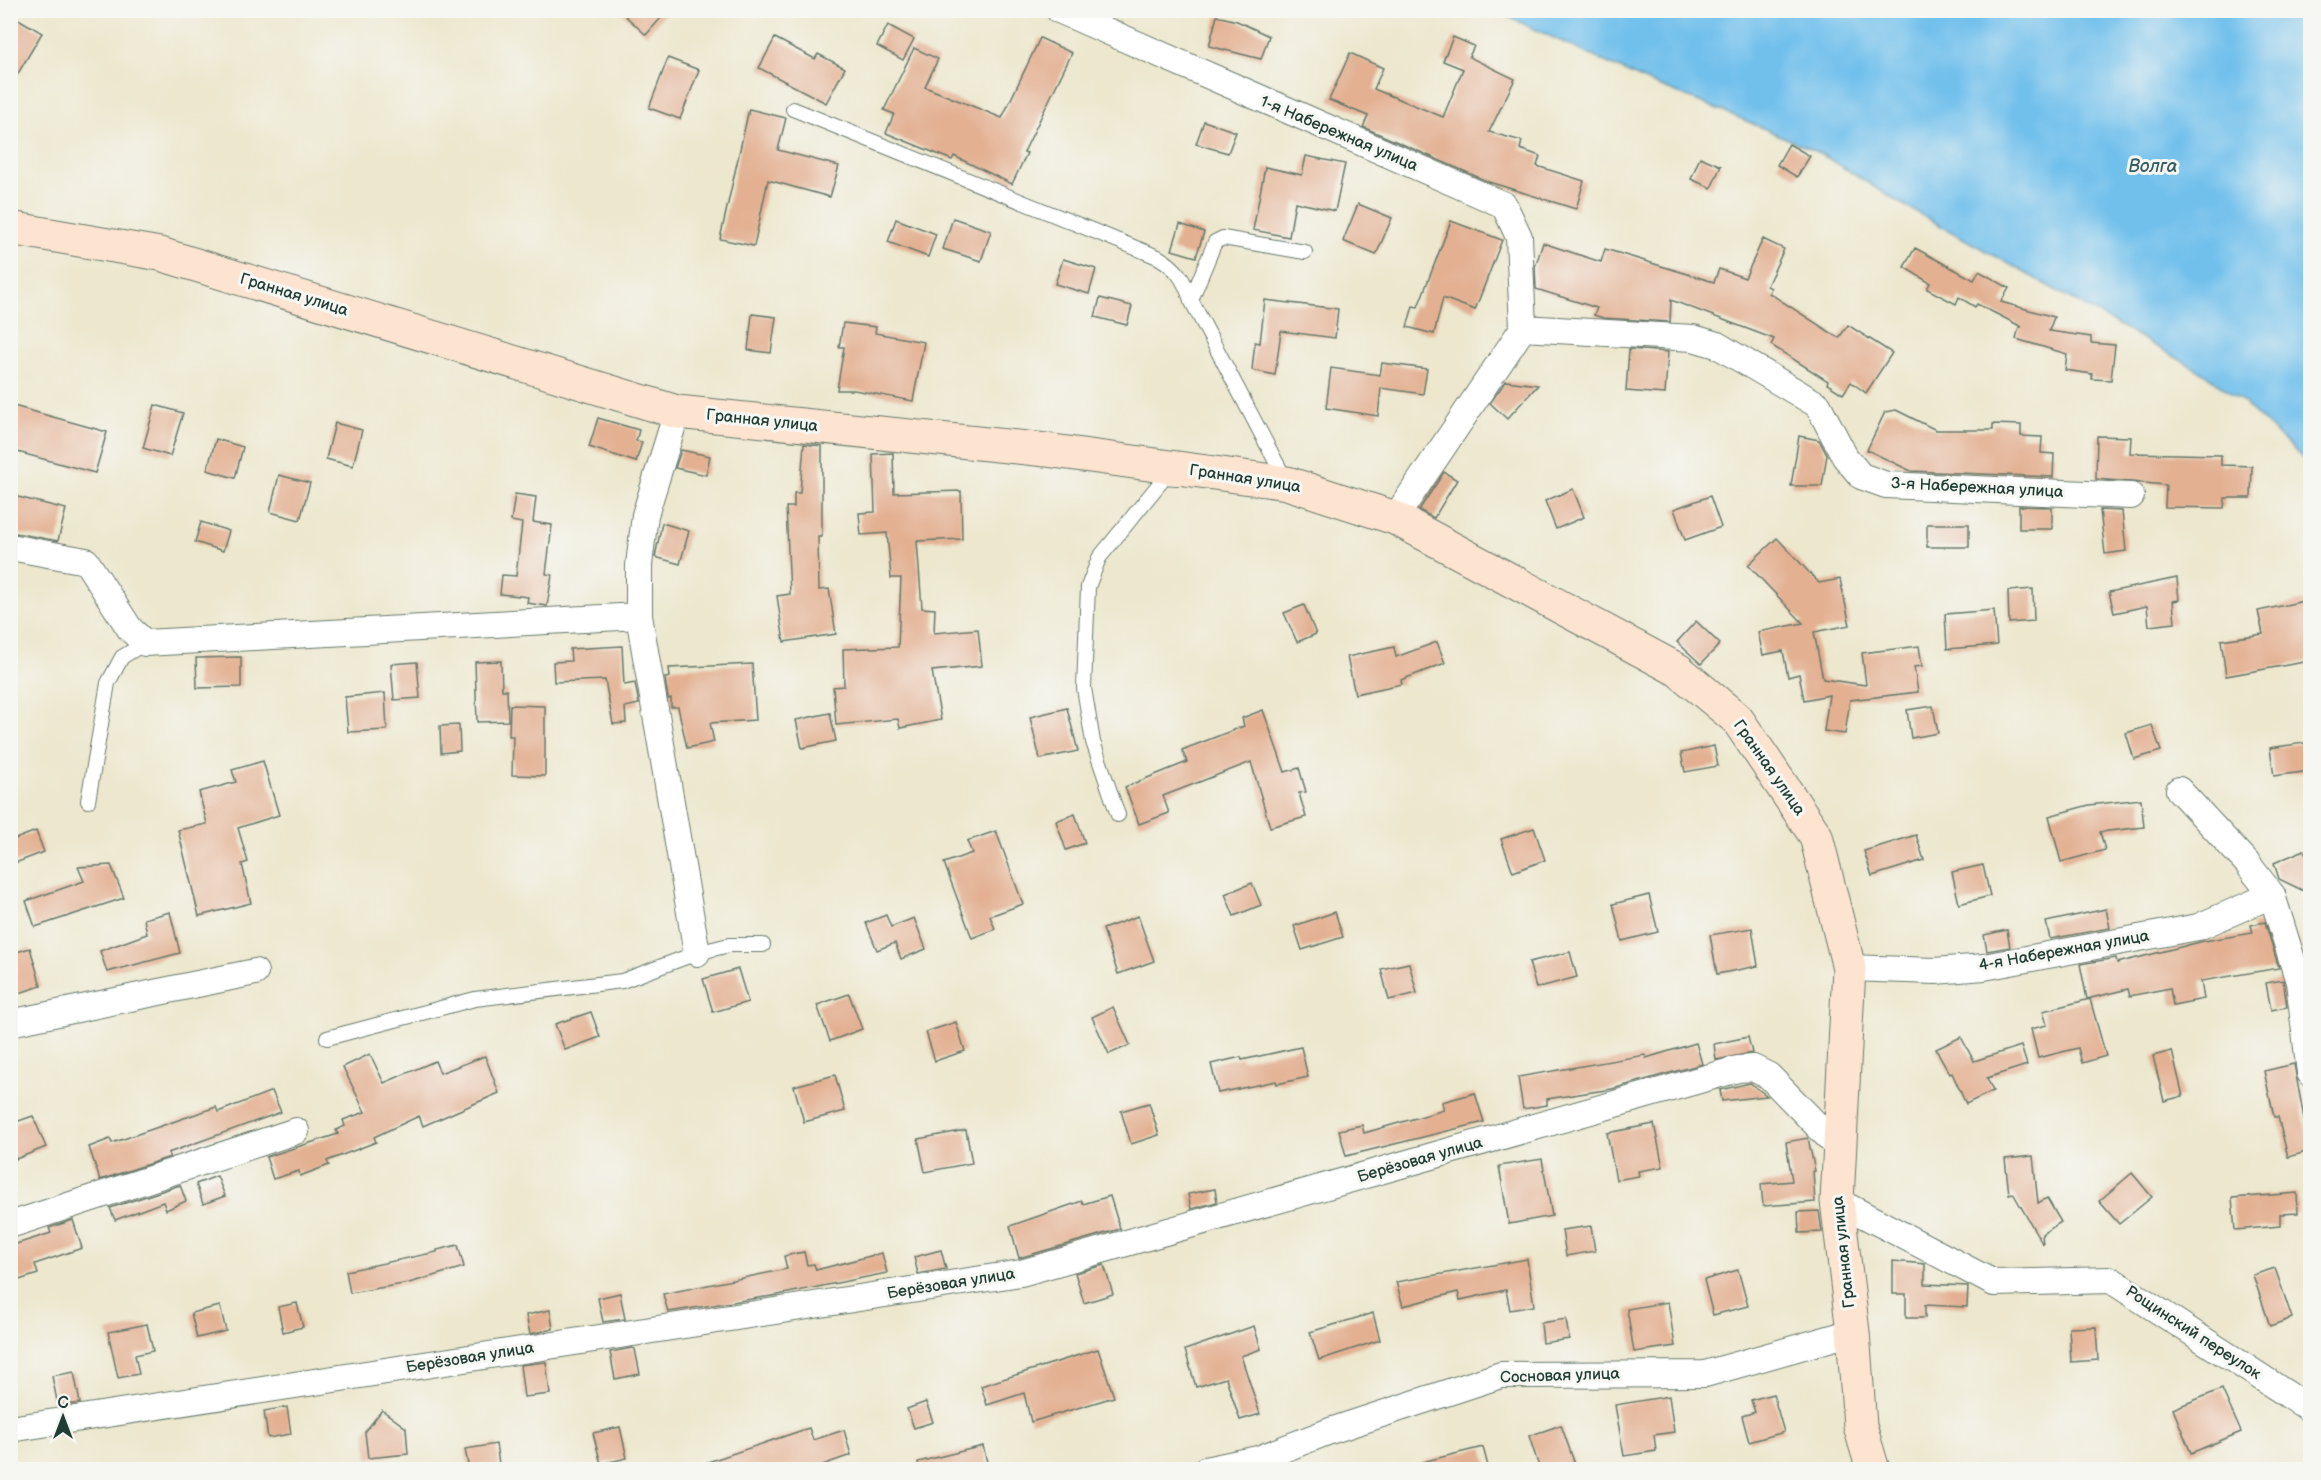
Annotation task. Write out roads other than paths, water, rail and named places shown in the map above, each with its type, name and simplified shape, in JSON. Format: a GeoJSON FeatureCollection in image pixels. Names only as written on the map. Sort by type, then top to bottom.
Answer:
{"type":"FeatureCollection","features":[{"type":"Feature","properties":{"kind":"street","name":"1-я Набережная улица"},"geometry":{"type":"LineString","coordinates":[[1059,10],[1504,205],[1519,237],[1523,328]]}},
{"type":"Feature","properties":{"kind":"street","name":"Гранная улица"},"geometry":{"type":"LineString","coordinates":[[10,228],[160,254],[677,412],[1046,450],[1287,483],[1395,518],[1678,670],[1737,719],[1816,836],[1849,968],[1837,1201],[1853,1332],[1860,1426],[1873,1470]]}},
{"type":"Feature","properties":{"kind":"street","name":"3-я Набережная улица"},"geometry":{"type":"LineString","coordinates":[[1523,328],[1692,338],[1717,345],[1818,405],[1845,457],[1861,476],[1886,485],[2131,496]]}},
{"type":"Feature","properties":{"kind":"street"},"geometry":{"type":"LineString","coordinates":[[1395,518],[1523,328]]}},
{"type":"Feature","properties":{"kind":"street"},"geometry":{"type":"LineString","coordinates":[[677,412],[645,515],[639,565],[639,616],[697,953]]}},
{"type":"Feature","properties":{"kind":"street"},"geometry":{"type":"LineString","coordinates":[[10,547],[86,561],[130,628],[145,644],[639,616]]}},
{"type":"Feature","properties":{"kind":"street"},"geometry":{"type":"LineString","coordinates":[[2180,790],[2247,863],[2272,895],[2298,982],[2310,1073]]}},
{"type":"Feature","properties":{"kind":"street","name":"4-я Набережная улица"},"geometry":{"type":"LineString","coordinates":[[1849,968],[1935,971],[1984,967],[2198,927],[2272,895]]}},
{"type":"Feature","properties":{"kind":"street"},"geometry":{"type":"LineString","coordinates":[[10,1023],[255,972]]}},
{"type":"Feature","properties":{"kind":"street","name":"Берёзовая улица"},"geometry":{"type":"LineString","coordinates":[[10,1429],[1021,1273],[1738,1069],[1753,1068],[1769,1076],[1840,1149]]}},
{"type":"Feature","properties":{"kind":"street"},"geometry":{"type":"LineString","coordinates":[[10,1225],[296,1131]]}},
{"type":"Feature","properties":{"kind":"street","name":"Рощинский переулок"},"geometry":{"type":"LineString","coordinates":[[1837,1201],[1994,1283],[2112,1280],[2310,1409]]}},
{"type":"Feature","properties":{"kind":"street","name":"Сосновая улица"},"geometry":{"type":"LineString","coordinates":[[1205,1470],[1258,1460],[1330,1431],[1501,1375],[1705,1374],[1853,1332]]}},
{"type":"Feature","properties":{"kind":"lane"},"geometry":{"type":"LineString","coordinates":[[793,109],[1158,257],[1173,266],[1184,280],[1191,300],[1287,483]]}},
{"type":"Feature","properties":{"kind":"lane"},"geometry":{"type":"LineString","coordinates":[[1191,300],[1215,242],[1223,238],[1305,252]]}},
{"type":"Feature","properties":{"kind":"lane"},"geometry":{"type":"LineString","coordinates":[[1118,815],[1093,742],[1084,688],[1088,587],[1099,558],[1165,477],[1287,483]]}},
{"type":"Feature","properties":{"kind":"lane"},"geometry":{"type":"LineString","coordinates":[[88,801],[108,683],[122,657],[145,644]]}},
{"type":"Feature","properties":{"kind":"lane"},"geometry":{"type":"LineString","coordinates":[[327,1038],[475,999],[622,981],[697,953],[729,945],[763,945]]}},
{"type":"Feature","properties":{"kind":"water","name":"Волга"},"geometry":{"type":"Polygon","coordinates":[[[1496,11],[2310,11],[2310,465],[2242,401],[2202,372],[1902,204],[1818,152],[1648,82],[1496,11]]]}}]}
